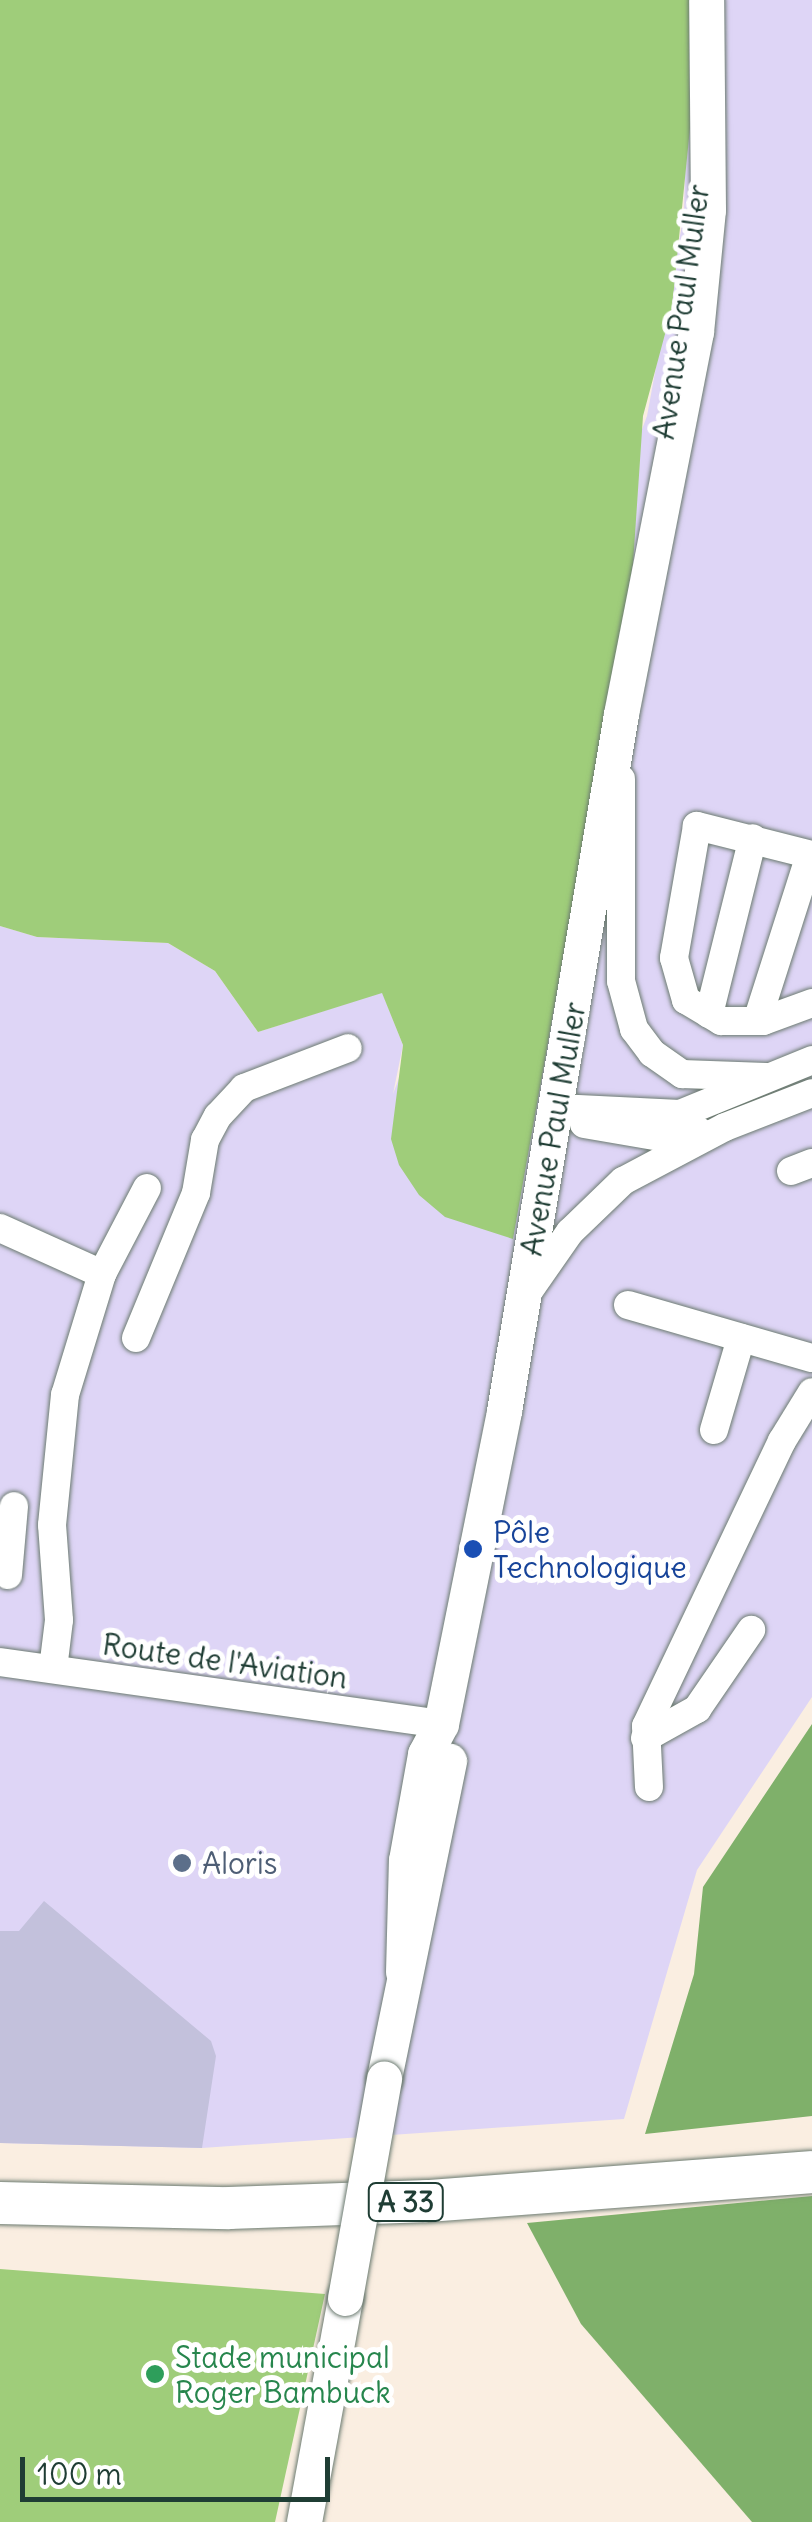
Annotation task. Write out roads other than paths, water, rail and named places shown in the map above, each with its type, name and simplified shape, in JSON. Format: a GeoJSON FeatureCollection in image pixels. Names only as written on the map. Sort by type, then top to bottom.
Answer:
{"type":"FeatureCollection","features":[{"type":"Feature","properties":{"kind":"highway","name":"A 33"},"geometry":{"type":"LineString","coordinates":[[0,2175],[228,2180],[638,2160],[812,2144]]}},
{"type":"Feature","properties":{"kind":"highway","name":"A 33"},"geometry":{"type":"LineString","coordinates":[[0,2203],[230,2208],[428,2201],[812,2172]]}},
{"type":"Feature","properties":{"kind":"main road","name":"Avenue Paul Muller"},"geometry":{"type":"LineString","coordinates":[[304,2522],[402,1972],[406,1860],[426,1754],[442,1724],[525,1296],[653,533],[705,152],[706,0]]}},
{"type":"Feature","properties":{"kind":"main road","name":"Avenue Paul Muller"},"geometry":{"type":"LineString","coordinates":[[294,2522],[315,2458]]}},
{"type":"Feature","properties":{"kind":"street"},"geometry":{"type":"LineString","coordinates":[[621,714],[626,1010],[652,1053],[682,1074],[766,1077]]}},
{"type":"Feature","properties":{"kind":"street"},"geometry":{"type":"LineString","coordinates":[[758,1021],[811,855],[698,826],[674,958],[686,1000],[720,1022],[758,1021],[812,1003]]}},
{"type":"Feature","properties":{"kind":"street"},"geometry":{"type":"LineString","coordinates":[[710,1014],[752,838]]}},
{"type":"Feature","properties":{"kind":"street"},"geometry":{"type":"LineString","coordinates":[[136,1338],[196,1192],[205,1140],[218,1116],[244,1088],[348,1048]]}},
{"type":"Feature","properties":{"kind":"street"},"geometry":{"type":"LineString","coordinates":[[558,1108],[680,1114],[812,1060]]}},
{"type":"Feature","properties":{"kind":"street"},"geometry":{"type":"LineString","coordinates":[[525,1296],[570,1232],[608,1193],[646,1166],[725,1127],[812,1093]]}},
{"type":"Feature","properties":{"kind":"street"},"geometry":{"type":"LineString","coordinates":[[558,1108],[588,1126],[635,1135],[725,1127]]}},
{"type":"Feature","properties":{"kind":"street"},"geometry":{"type":"LineString","coordinates":[[53,1669],[58,1620],[52,1525],[65,1395],[102,1274],[147,1188]]}},
{"type":"Feature","properties":{"kind":"street"},"geometry":{"type":"LineString","coordinates":[[0,1228],[102,1274]]}},
{"type":"Feature","properties":{"kind":"street"},"geometry":{"type":"LineString","coordinates":[[628,1305],[812,1358]]}},
{"type":"Feature","properties":{"kind":"street"},"geometry":{"type":"LineString","coordinates":[[714,1430],[741,1338]]}},
{"type":"Feature","properties":{"kind":"street"},"geometry":{"type":"LineString","coordinates":[[649,1787],[645,1738],[682,1645],[812,1392]]}},
{"type":"Feature","properties":{"kind":"street"},"geometry":{"type":"LineString","coordinates":[[8,1575],[13,1515],[52,1525]]}},
{"type":"Feature","properties":{"kind":"street"},"geometry":{"type":"LineString","coordinates":[[645,1738],[697,1709],[751,1630]]}},
{"type":"Feature","properties":{"kind":"street","name":"Route de l'Aviation"},"geometry":{"type":"LineString","coordinates":[[0,1662],[442,1724]]}},
{"type":"Feature","properties":{"kind":"place","name":"Pôle Technologique"},"geometry":{"type":"Point","coordinates":[473,1549]}},
{"type":"Feature","properties":{"kind":"place","name":"Aloris"},"geometry":{"type":"Point","coordinates":[182,1863]}},
{"type":"Feature","properties":{"kind":"place","name":"Stade municipal Roger Bambuck"},"geometry":{"type":"Point","coordinates":[155,2374]}}]}
